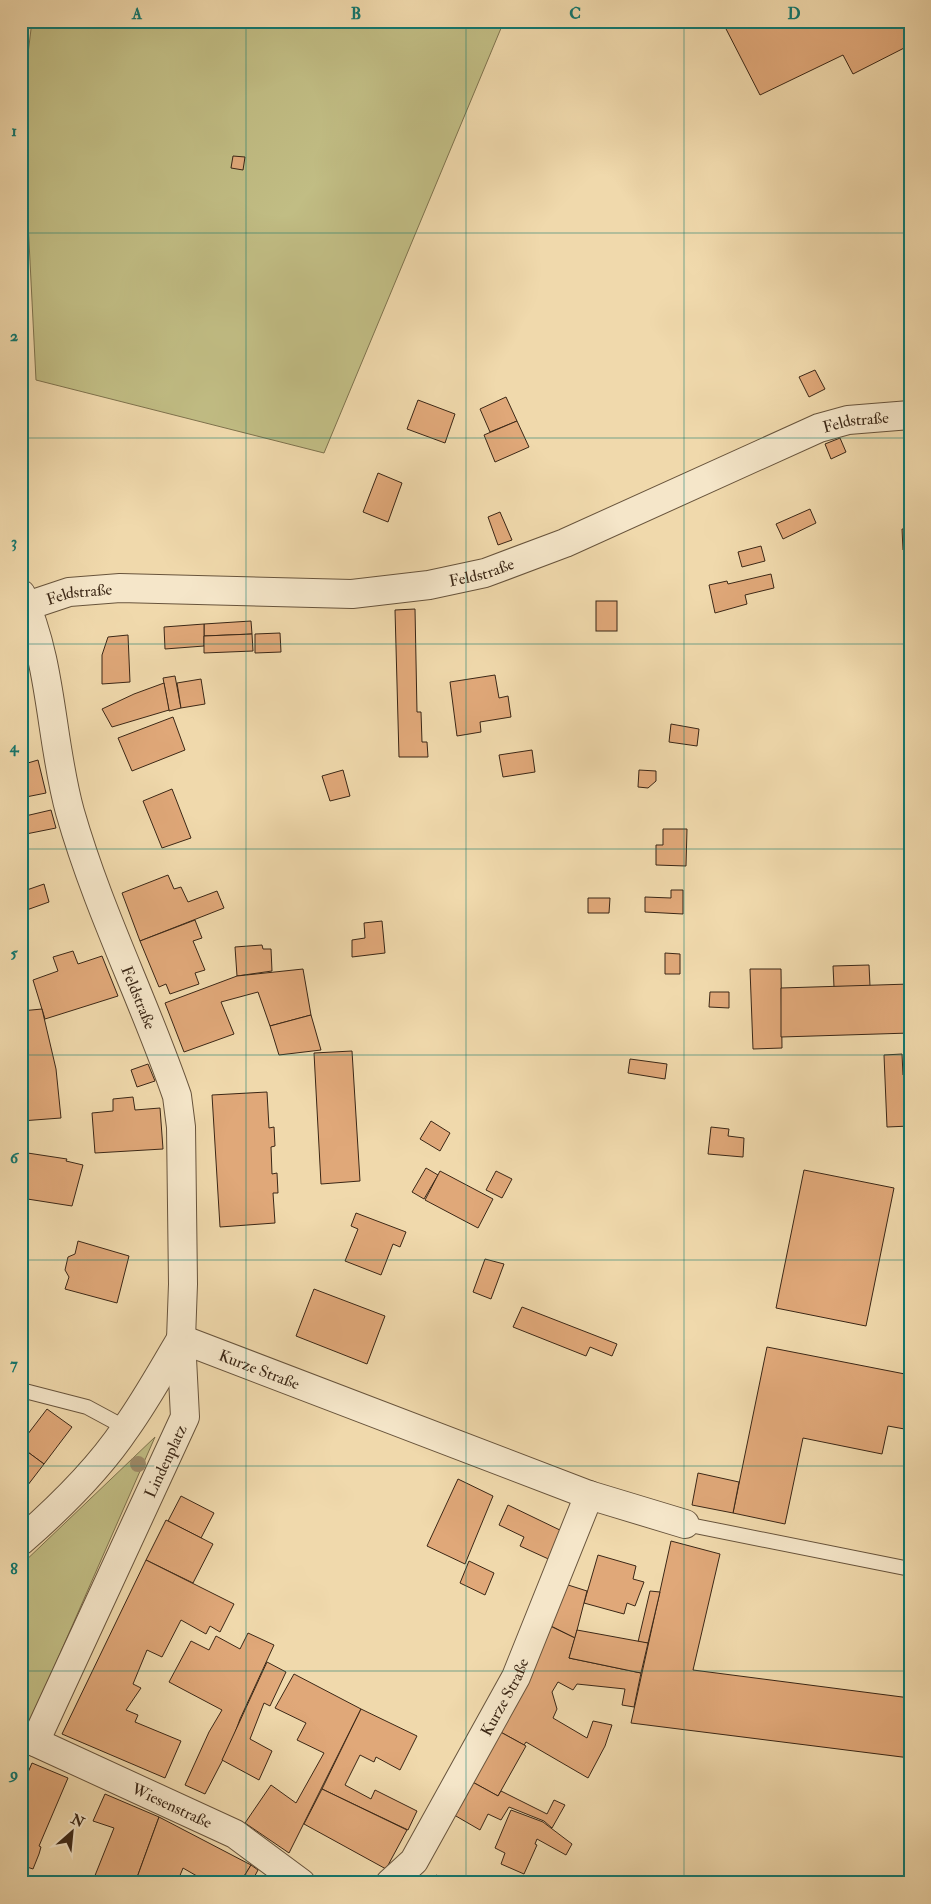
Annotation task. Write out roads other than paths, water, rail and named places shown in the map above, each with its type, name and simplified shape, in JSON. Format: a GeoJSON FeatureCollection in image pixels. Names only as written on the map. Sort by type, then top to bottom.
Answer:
{"type":"FeatureCollection","features":[{"type":"Feature","properties":{"kind":"street","name":"Feldstraße"},"geometry":{"type":"LineString","coordinates":[[181,1339],[183,1284],[181,1147],[177,1096],[97,894],[70,811],[55,737],[45,663],[24,600],[69,592],[120,588],[352,594],[428,585],[485,574],[565,543],[819,428],[848,420],[910,414]]}},
{"type":"Feature","properties":{"kind":"street"},"geometry":{"type":"LineString","coordinates":[[21,1541],[42,1522],[100,1461],[126,1428],[181,1339]]}},
{"type":"Feature","properties":{"kind":"street","name":"Kurze Straße"},"geometry":{"type":"LineString","coordinates":[[181,1339],[590,1495],[685,1524]]}},
{"type":"Feature","properties":{"kind":"street","name":"Lindenplatz"},"geometry":{"type":"LineString","coordinates":[[28,1739],[185,1418],[181,1339]]}},
{"type":"Feature","properties":{"kind":"street","name":"Kurze Straße"},"geometry":{"type":"LineString","coordinates":[[390,1883],[414,1861],[516,1677],[590,1495]]}},
{"type":"Feature","properties":{"kind":"street","name":"Wiesenstraße"},"geometry":{"type":"LineString","coordinates":[[28,1739],[235,1834],[301,1883]]}},
{"type":"Feature","properties":{"kind":"lane"},"geometry":{"type":"LineString","coordinates":[[21,1390],[87,1407],[126,1428]]}},
{"type":"Feature","properties":{"kind":"lane","name":"Kurze Straße"},"geometry":{"type":"LineString","coordinates":[[685,1524],[910,1569]]}}]}
